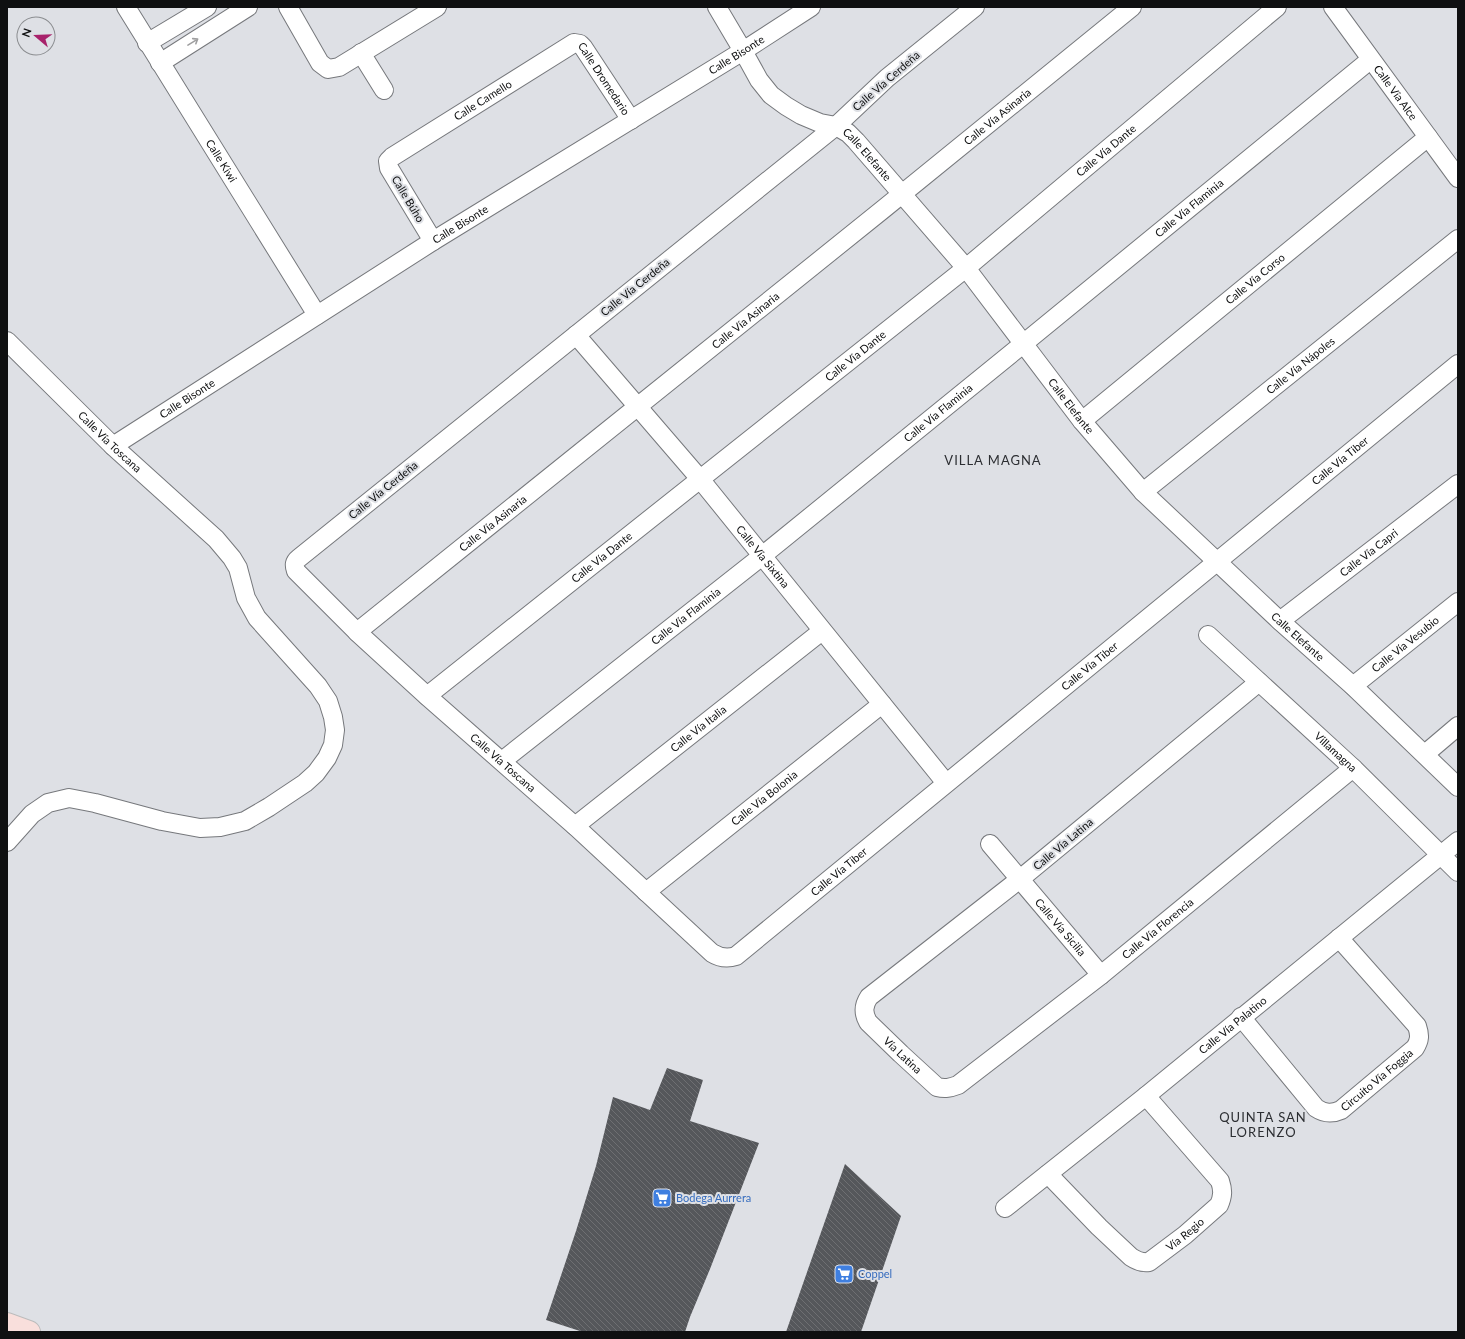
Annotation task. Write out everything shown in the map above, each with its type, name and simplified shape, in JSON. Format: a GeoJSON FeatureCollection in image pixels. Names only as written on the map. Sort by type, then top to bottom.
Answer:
{"type":"FeatureCollection","features":[{"type":"Feature","properties":{"kind":"main road"},"geometry":{"type":"LineString","coordinates":[[7,1324],[29,1332]]}},
{"type":"Feature","properties":{"kind":"street","name":"Calle Kiwi"},"geometry":{"type":"LineString","coordinates":[[126,7],[317,315]]}},
{"type":"Feature","properties":{"kind":"street"},"geometry":{"type":"LineString","coordinates":[[148,43],[207,7]]}},
{"type":"Feature","properties":{"kind":"street"},"geometry":{"type":"LineString","coordinates":[[160,63],[248,7]]}},
{"type":"Feature","properties":{"kind":"street"},"geometry":{"type":"LineString","coordinates":[[288,7],[320,63],[328,69],[339,67],[437,7]]}},
{"type":"Feature","properties":{"kind":"street","name":"Calle Elefante"},"geometry":{"type":"LineString","coordinates":[[717,7],[744,51],[758,80],[771,95],[801,115],[820,123],[836,126],[848,133],[856,141],[966,268],[1082,421],[1143,492],[1280,622],[1353,686],[1458,787]]}},
{"type":"Feature","properties":{"kind":"street","name":"Calle Bisonte"},"geometry":{"type":"LineString","coordinates":[[113,446],[433,241],[744,51],[811,7]]}},
{"type":"Feature","properties":{"kind":"street","name":"Calle Vía Cerdeña"},"geometry":{"type":"LineString","coordinates":[[294,565],[296,561],[305,553],[836,126],[887,78],[975,7]]}},
{"type":"Feature","properties":{"kind":"street","name":"Calle Vía Asinaria"},"geometry":{"type":"LineString","coordinates":[[357,632],[638,408],[1132,7]]}},
{"type":"Feature","properties":{"kind":"street","name":"Calle Vía Dante"},"geometry":{"type":"LineString","coordinates":[[427,696],[966,268],[1277,7]]}},
{"type":"Feature","properties":{"kind":"street","name":"Calle Vía Alce"},"geometry":{"type":"LineString","coordinates":[[1333,7],[1370,60],[1458,178]]}},
{"type":"Feature","properties":{"kind":"street","name":"Calle Dromedario"},"geometry":{"type":"LineString","coordinates":[[574,43],[580,44],[583,47],[631,120]]}},
{"type":"Feature","properties":{"kind":"street","name":"Calle Camello"},"geometry":{"type":"LineString","coordinates":[[392,157],[574,43]]}},
{"type":"Feature","properties":{"kind":"street"},"geometry":{"type":"LineString","coordinates":[[361,53],[384,90]]}},
{"type":"Feature","properties":{"kind":"street","name":"Calle Vía Flaminia"},"geometry":{"type":"LineString","coordinates":[[502,761],[762,556],[1370,60]]}},
{"type":"Feature","properties":{"kind":"street","name":"Calle Vía Corso"},"geometry":{"type":"LineString","coordinates":[[1082,421],[1428,137]]}},
{"type":"Feature","properties":{"kind":"street","name":"Calle Búho"},"geometry":{"type":"LineString","coordinates":[[392,157],[388,161],[389,168],[433,241]]}},
{"type":"Feature","properties":{"kind":"street","name":"Calle Vía Nápoles"},"geometry":{"type":"LineString","coordinates":[[1143,492],[1458,239]]}},
{"type":"Feature","properties":{"kind":"street","name":"Calle Vía Sixtina"},"geometry":{"type":"LineString","coordinates":[[576,335],[700,479],[822,632],[946,783]]}},
{"type":"Feature","properties":{"kind":"street","name":"Calle Vía Toscana"},"geometry":{"type":"LineString","coordinates":[[7,341],[113,446],[216,539],[232,558],[238,568],[246,598],[257,618],[318,686],[328,701],[335,730],[333,744],[327,758],[316,773],[305,783],[245,821],[220,827],[200,828],[162,821],[95,803],[69,798],[48,803],[32,814],[7,842]]}},
{"type":"Feature","properties":{"kind":"street","name":"Calle Vía Tiber"},"geometry":{"type":"LineString","coordinates":[[717,956],[724,958],[736,956],[1458,364]]}},
{"type":"Feature","properties":{"kind":"street","name":"Calle Vía Capri"},"geometry":{"type":"LineString","coordinates":[[1280,622],[1458,484]]}},
{"type":"Feature","properties":{"kind":"street","name":"Calle Vía Toscana"},"geometry":{"type":"LineString","coordinates":[[294,565],[296,571],[357,632],[427,696],[575,826],[717,956]]}},
{"type":"Feature","properties":{"kind":"street","name":"Calle Vía Vesubio"},"geometry":{"type":"LineString","coordinates":[[1353,686],[1458,602]]}},
{"type":"Feature","properties":{"kind":"street","name":"Calle Vía Italia"},"geometry":{"type":"LineString","coordinates":[[575,826],[822,632]]}},
{"type":"Feature","properties":{"kind":"street","name":"Villamagna"},"geometry":{"type":"LineString","coordinates":[[1208,635],[1353,768],[1458,872]]}},
{"type":"Feature","properties":{"kind":"street","name":"Calle Vía Latina"},"geometry":{"type":"LineString","coordinates":[[866,1002],[869,997],[1020,879],[1259,682]]}},
{"type":"Feature","properties":{"kind":"street","name":"Calle Vía Bolonia"},"geometry":{"type":"LineString","coordinates":[[646,892],[882,704]]}},
{"type":"Feature","properties":{"kind":"street"},"geometry":{"type":"LineString","coordinates":[[1424,754],[1458,726]]}},
{"type":"Feature","properties":{"kind":"street","name":"Calle Vía Florencia"},"geometry":{"type":"LineString","coordinates":[[958,1085],[1101,975],[1353,768]]}},
{"type":"Feature","properties":{"kind":"street","name":"Calle Vía Palatino"},"geometry":{"type":"LineString","coordinates":[[1005,1208],[1146,1096],[1458,840]]}},
{"type":"Feature","properties":{"kind":"street","name":"Calle Vía Sicilia"},"geometry":{"type":"LineString","coordinates":[[990,844],[1101,975]]}},
{"type":"Feature","properties":{"kind":"street","name":"Circuito Vía Foggia"},"geometry":{"type":"LineString","coordinates":[[1241,1017],[1316,1108],[1329,1114],[1341,1110],[1415,1048],[1419,1041],[1420,1034],[1417,1026],[1339,938]]}},
{"type":"Feature","properties":{"kind":"street","name":"Vía Latina"},"geometry":{"type":"LineString","coordinates":[[866,1002],[864,1008],[865,1016],[868,1022],[929,1081],[937,1087],[944,1088],[952,1088],[958,1085]]}},
{"type":"Feature","properties":{"kind":"street","name":"Vía Regio"},"geometry":{"type":"LineString","coordinates":[[1048,1174],[1099,1227],[1137,1261],[1149,1262],[1185,1236],[1219,1205],[1222,1198],[1220,1181],[1146,1096]]}},
{"type":"Feature","properties":{"kind":"building","name":"Bodega Aurrera"},"geometry":{"type":"Polygon","coordinates":[[[667,1068],[703,1080],[690,1121],[759,1143],[685,1332],[583,1332],[546,1320],[596,1166],[613,1097],[650,1110],[667,1068]]]}},
{"type":"Feature","properties":{"kind":"building","name":"Coppel"},"geometry":{"type":"Polygon","coordinates":[[[845,1164],[901,1216],[861,1332],[786,1332],[845,1164]]]}},
{"type":"Feature","properties":{"kind":"place","name":"Bodega Aurrera"},"geometry":{"type":"Point","coordinates":[662,1198]}},
{"type":"Feature","properties":{"kind":"place","name":"Coppel"},"geometry":{"type":"Point","coordinates":[844,1274]}},
{"type":"Feature","properties":{"kind":"district","name":"VILLA MAGNA"},"geometry":{"type":"Point","coordinates":[993,460]}},
{"type":"Feature","properties":{"kind":"district","name":"QUINTA SAN LORENZO"},"geometry":{"type":"Point","coordinates":[1263,1124]}}]}
